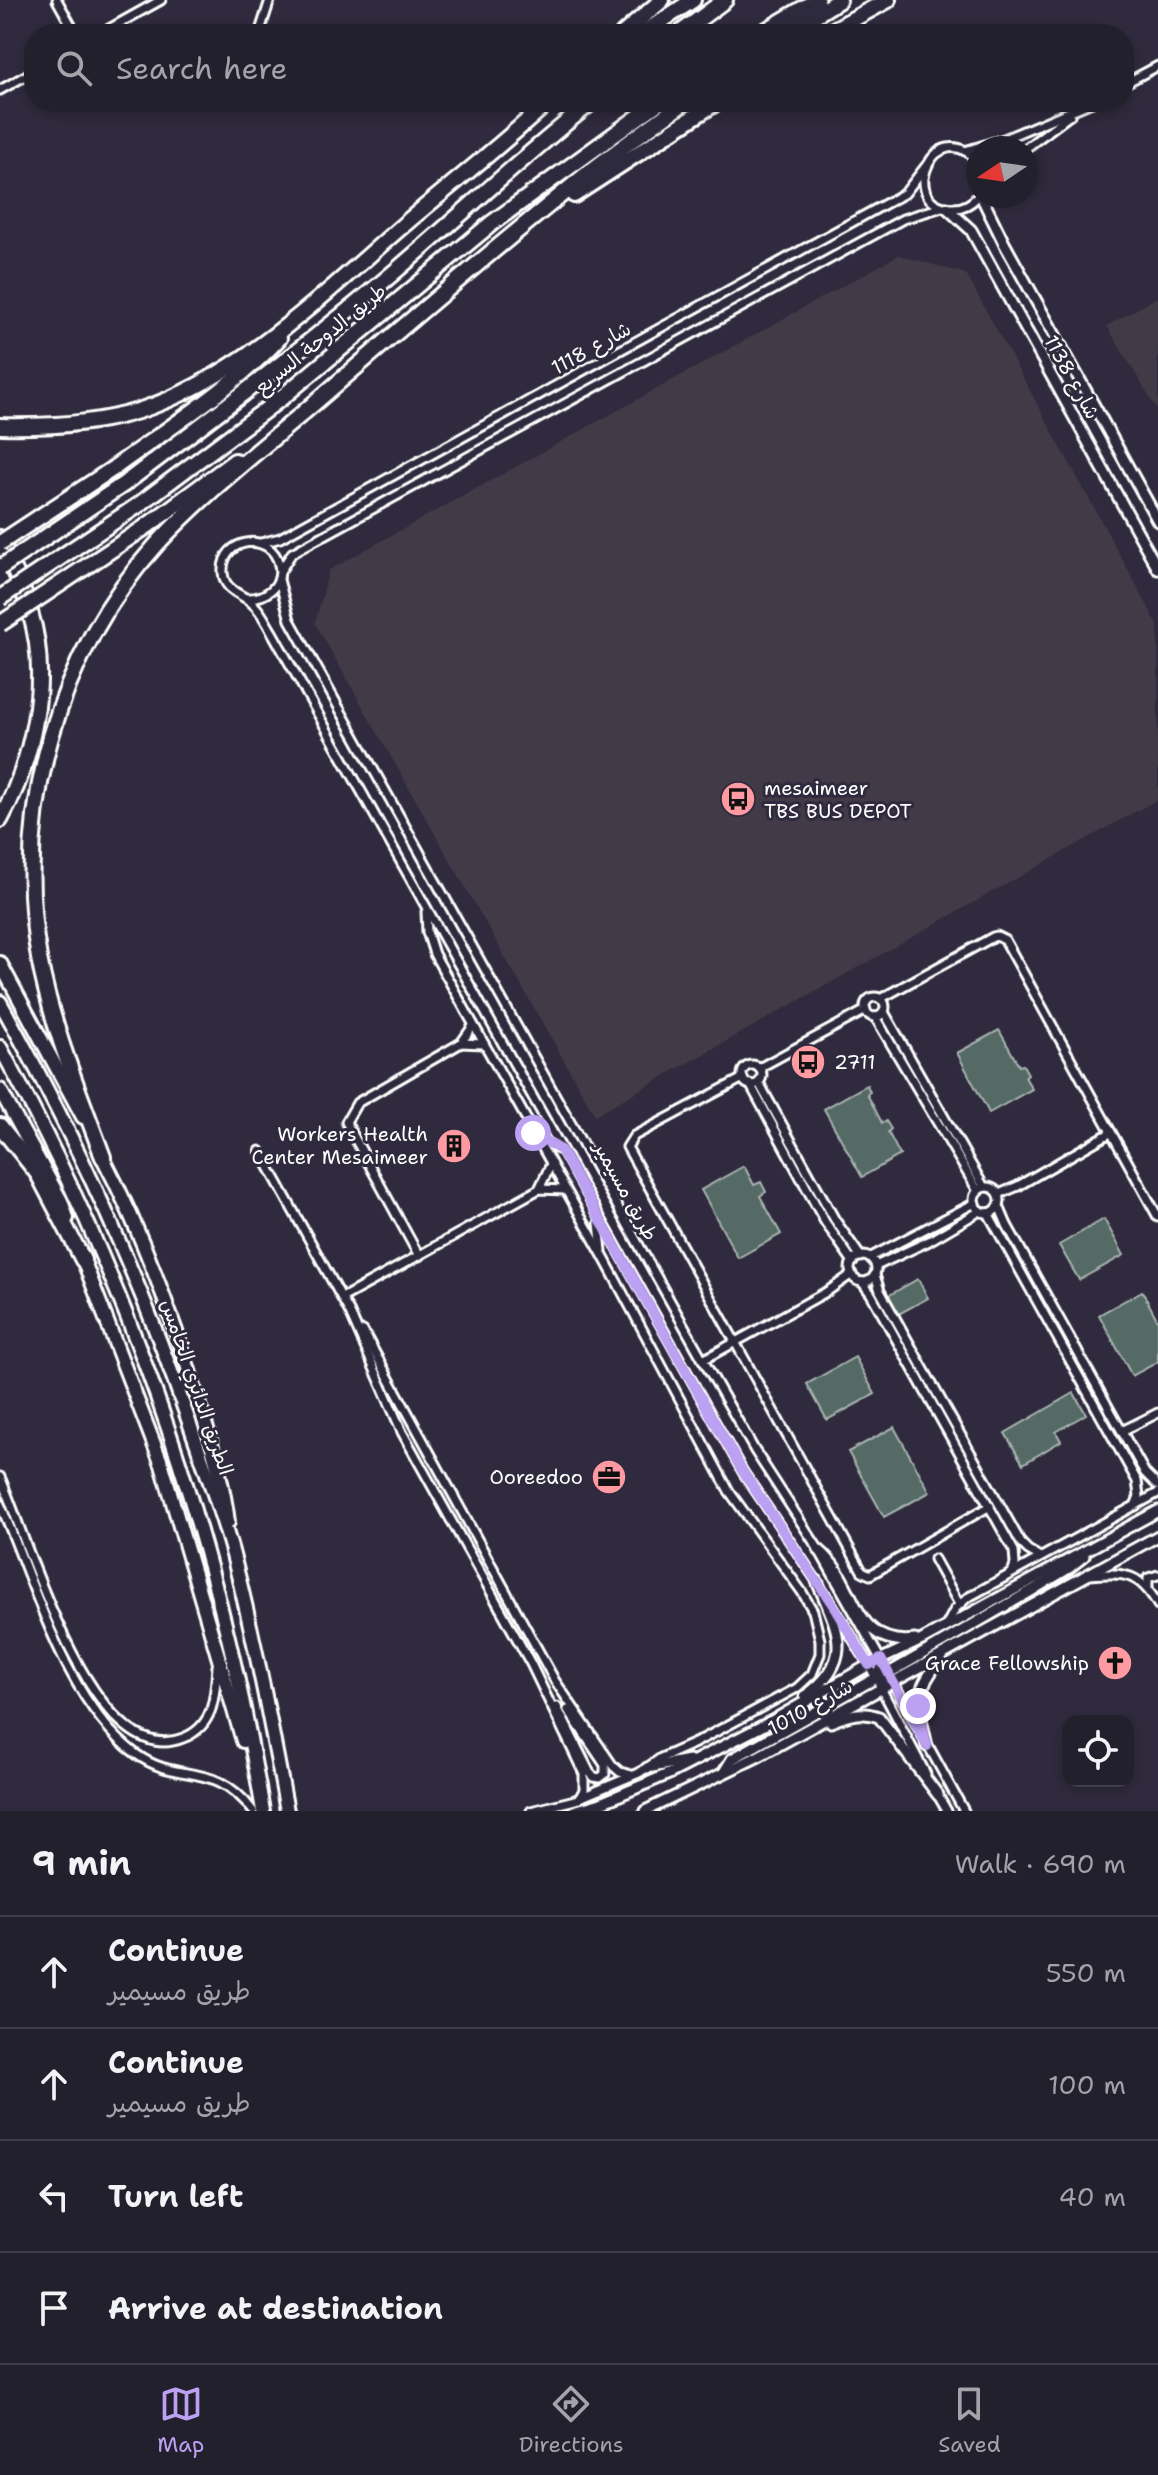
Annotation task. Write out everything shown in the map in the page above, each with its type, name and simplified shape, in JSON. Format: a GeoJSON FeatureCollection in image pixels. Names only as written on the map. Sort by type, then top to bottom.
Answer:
{"type":"FeatureCollection","features":[{"type":"Feature","properties":{"kind":"highway"},"geometry":{"type":"LineString","coordinates":[[634,24],[662,0]]}},
{"type":"Feature","properties":{"kind":"highway"},"geometry":{"type":"LineString","coordinates":[[657,24],[693,0]]}},
{"type":"Feature","properties":{"kind":"highway"},"geometry":{"type":"LineString","coordinates":[[693,24],[725,0]]}},
{"type":"Feature","properties":{"kind":"highway"},"geometry":{"type":"LineString","coordinates":[[777,24],[817,0]]}},
{"type":"Feature","properties":{"kind":"highway"},"geometry":{"type":"LineString","coordinates":[[801,24],[839,0]]}},
{"type":"Feature","properties":{"kind":"highway"},"geometry":{"type":"LineString","coordinates":[[844,24],[888,0]]}},
{"type":"Feature","properties":{"kind":"highway"},"geometry":{"type":"LineString","coordinates":[[0,426],[87,422],[138,411],[194,388],[301,314],[538,112]]}},
{"type":"Feature","properties":{"kind":"highway","name":"طريق الدوحة السريع"},"geometry":{"type":"LineString","coordinates":[[0,568],[124,484],[265,377],[381,283],[541,141],[579,112]]}},
{"type":"Feature","properties":{"kind":"highway","name":"طريق الدوحة السريع"},"geometry":{"type":"LineString","coordinates":[[0,598],[137,506],[280,399],[492,223],[645,112]]}},
{"type":"Feature","properties":{"kind":"highway"},"geometry":{"type":"LineString","coordinates":[[103,1157],[67,1061],[47,993],[37,942],[32,871],[36,808],[51,734],[74,671],[93,634],[137,568],[178,523],[369,354],[567,190],[672,112]]}},
{"type":"Feature","properties":{"kind":"highway"},"geometry":{"type":"LineString","coordinates":[[526,225],[701,112]]}},
{"type":"Feature","properties":{"kind":"highway"},"geometry":{"type":"LineString","coordinates":[[0,820],[18,782],[34,723],[38,672],[31,615],[16,572],[0,541],[114,468],[267,351],[301,314]]}},
{"type":"Feature","properties":{"kind":"highway"},"geometry":{"type":"LineString","coordinates":[[0,624],[147,526],[323,396]]}},
{"type":"Feature","properties":{"kind":"highway"},"geometry":{"type":"LineString","coordinates":[[0,419],[30,426]]}},
{"type":"Feature","properties":{"kind":"highway"},"geometry":{"type":"LineString","coordinates":[[0,963],[103,1157],[149,1257],[183,1349],[222,1479],[232,1553]]}},
{"type":"Feature","properties":{"kind":"highway","name":"الطريق الدائري الخامس"},"geometry":{"type":"LineString","coordinates":[[0,1002],[50,1092],[141,1288],[190,1425],[232,1553],[263,1685],[287,1811]]}},
{"type":"Feature","properties":{"kind":"highway","name":"الطريق الدائري الخامس"},"geometry":{"type":"LineString","coordinates":[[0,1047],[85,1215],[150,1374],[209,1557],[236,1667],[262,1804]]}},
{"type":"Feature","properties":{"kind":"highway"},"geometry":{"type":"LineString","coordinates":[[0,1090],[61,1201],[162,1465],[262,1804]]}},
{"type":"Feature","properties":{"kind":"highway"},"geometry":{"type":"LineString","coordinates":[[0,1126],[38,1174],[83,1260]]}},
{"type":"Feature","properties":{"kind":"street"},"geometry":{"type":"LineString","coordinates":[[57,0],[70,24]]}},
{"type":"Feature","properties":{"kind":"street"},"geometry":{"type":"LineString","coordinates":[[118,24],[161,0]]}},
{"type":"Feature","properties":{"kind":"street"},"geometry":{"type":"LineString","coordinates":[[262,24],[270,0]]}},
{"type":"Feature","properties":{"kind":"street"},"geometry":{"type":"LineString","coordinates":[[1134,79],[1158,66]]}},
{"type":"Feature","properties":{"kind":"street"},"geometry":{"type":"LineString","coordinates":[[0,90],[24,77]]}},
{"type":"Feature","properties":{"kind":"street"},"geometry":{"type":"LineString","coordinates":[[944,208],[926,192],[923,175],[931,158],[947,149],[965,151],[1004,139],[1071,112]]}},
{"type":"Feature","properties":{"kind":"street"},"geometry":{"type":"LineString","coordinates":[[1038,139],[1074,112]]}},
{"type":"Feature","properties":{"kind":"street","name":"شارع 1118"},"geometry":{"type":"LineString","coordinates":[[261,543],[297,529],[905,193],[926,166]]}},
{"type":"Feature","properties":{"kind":"street","name":"شارع 1118"},"geometry":{"type":"LineString","coordinates":[[279,575],[284,562],[301,548],[903,219],[944,208],[966,206]]}},
{"type":"Feature","properties":{"kind":"street","name":"شارع 1138"},"geometry":{"type":"LineString","coordinates":[[944,208],[971,230],[1158,569]]}},
{"type":"Feature","properties":{"kind":"street","name":"شارع 1138"},"geometry":{"type":"LineString","coordinates":[[985,208],[1158,521]]}},
{"type":"Feature","properties":{"kind":"street"},"geometry":{"type":"LineString","coordinates":[[243,543],[261,543],[275,554],[279,575],[275,586],[262,597],[246,598],[237,595],[225,581],[224,562],[235,547],[243,543]]}},
{"type":"Feature","properties":{"kind":"street","name":"طريق مسيمير"},"geometry":{"type":"LineString","coordinates":[[279,575],[290,620],[703,1360],[755,1451],[819,1550],[964,1811]]}},
{"type":"Feature","properties":{"kind":"street","name":"طريق مسيمير"},"geometry":{"type":"LineString","coordinates":[[246,598],[272,632],[743,1472],[869,1665],[947,1811]]}},
{"type":"Feature","properties":{"kind":"street"},"geometry":{"type":"LineString","coordinates":[[426,909],[431,947],[473,1026],[603,1256],[729,1491],[813,1611],[820,1640],[816,1668],[807,1681],[634,1775],[579,1799],[531,1811]]}},
{"type":"Feature","properties":{"kind":"street"},"geometry":{"type":"LineString","coordinates":[[880,999],[993,937],[1005,940],[1158,1217]]}},
{"type":"Feature","properties":{"kind":"street"},"geometry":{"type":"LineString","coordinates":[[981,1189],[875,1017],[866,1010],[868,1001],[874,997],[884,1004],[884,1012],[981,1189],[981,1209],[1135,1477],[1139,1491],[1135,1506]]}},
{"type":"Feature","properties":{"kind":"street"},"geometry":{"type":"LineString","coordinates":[[703,1360],[828,1291],[852,1274],[853,1262],[825,1222],[743,1072],[747,1067],[759,1068],[866,1010]]}},
{"type":"Feature","properties":{"kind":"street"},"geometry":{"type":"LineString","coordinates":[[875,1017],[884,1012]]}},
{"type":"Feature","properties":{"kind":"street"},"geometry":{"type":"LineString","coordinates":[[419,1256],[346,1122],[357,1103],[461,1043],[473,1026]]}},
{"type":"Feature","properties":{"kind":"street"},"geometry":{"type":"LineString","coordinates":[[461,1043],[484,1044]]}},
{"type":"Feature","properties":{"kind":"street"},"geometry":{"type":"LineString","coordinates":[[759,1068],[762,1075],[759,1083],[835,1220],[875,1271],[880,1291],[1021,1543],[1040,1557]]}},
{"type":"Feature","properties":{"kind":"street"},"geometry":{"type":"LineString","coordinates":[[759,1083],[746,1081],[634,1136],[627,1147],[864,1574],[870,1575],[990,1506]]}},
{"type":"Feature","properties":{"kind":"street"},"geometry":{"type":"LineString","coordinates":[[533,1133],[561,1150]]}},
{"type":"Feature","properties":{"kind":"street"},"geometry":{"type":"LineString","coordinates":[[999,1194],[1110,1133]]}},
{"type":"Feature","properties":{"kind":"street"},"geometry":{"type":"LineString","coordinates":[[260,1151],[350,1313],[402,1432],[542,1686],[583,1769],[585,1785],[579,1799]]}},
{"type":"Feature","properties":{"kind":"street"},"geometry":{"type":"LineString","coordinates":[[539,1189],[551,1164]]}},
{"type":"Feature","properties":{"kind":"street"},"geometry":{"type":"LineString","coordinates":[[342,1298],[539,1189],[565,1190]]}},
{"type":"Feature","properties":{"kind":"street"},"geometry":{"type":"LineString","coordinates":[[981,1189],[994,1189],[999,1194],[999,1206],[1007,1225],[1145,1473],[1158,1486]]}},
{"type":"Feature","properties":{"kind":"street"},"geometry":{"type":"LineString","coordinates":[[853,1262],[981,1209],[999,1206]]}},
{"type":"Feature","properties":{"kind":"street"},"geometry":{"type":"LineString","coordinates":[[862,1282],[870,1280],[875,1271],[981,1209]]}},
{"type":"Feature","properties":{"kind":"street"},"geometry":{"type":"LineString","coordinates":[[599,1217],[603,1256]]}},
{"type":"Feature","properties":{"kind":"street"},"geometry":{"type":"LineString","coordinates":[[852,1274],[871,1294],[990,1506],[1016,1560],[1012,1573]]}},
{"type":"Feature","properties":{"kind":"street"},"geometry":{"type":"LineString","coordinates":[[350,1313],[574,1720],[605,1765],[606,1771],[600,1778],[590,1773],[557,1707],[542,1686]]}},
{"type":"Feature","properties":{"kind":"street"},"geometry":{"type":"LineString","coordinates":[[1122,1431],[1158,1413]]}},
{"type":"Feature","properties":{"kind":"street"},"geometry":{"type":"LineString","coordinates":[[1135,1477],[1141,1478],[1145,1473]]}},
{"type":"Feature","properties":{"kind":"street"},"geometry":{"type":"LineString","coordinates":[[0,1477],[65,1639],[90,1684],[127,1730],[140,1738],[161,1742],[182,1739],[199,1728],[212,1710],[217,1656]]}},
{"type":"Feature","properties":{"kind":"street","name":"شارع 1010"},"geometry":{"type":"LineString","coordinates":[[946,1626],[959,1604],[1158,1493]]}},
{"type":"Feature","properties":{"kind":"street"},"geometry":{"type":"LineString","coordinates":[[0,1504],[53,1637],[97,1712],[124,1744],[146,1760],[171,1770],[222,1781],[236,1791],[253,1811]]}},
{"type":"Feature","properties":{"kind":"street","name":"شارع 1010"},"geometry":{"type":"LineString","coordinates":[[574,1811],[601,1803],[700,1758],[1158,1511]]}},
{"type":"Feature","properties":{"kind":"street","name":"شارع 1010"},"geometry":{"type":"LineString","coordinates":[[645,1811],[759,1756],[881,1689],[891,1678],[944,1655],[1158,1536]]}},
{"type":"Feature","properties":{"kind":"street"},"geometry":{"type":"LineString","coordinates":[[1012,1548],[1021,1543]]}},
{"type":"Feature","properties":{"kind":"street"},"geometry":{"type":"LineString","coordinates":[[891,1678],[1069,1568],[1091,1547]]}},
{"type":"Feature","properties":{"kind":"street"},"geometry":{"type":"LineString","coordinates":[[819,1550],[837,1569],[863,1619],[878,1636],[895,1641],[922,1640]]}},
{"type":"Feature","properties":{"kind":"street"},"geometry":{"type":"LineString","coordinates":[[934,1559],[959,1604]]}},
{"type":"Feature","properties":{"kind":"street"},"geometry":{"type":"LineString","coordinates":[[1089,1575],[1128,1575],[1148,1588],[1158,1605]]}},
{"type":"Feature","properties":{"kind":"street"},"geometry":{"type":"LineString","coordinates":[[1148,1588],[1148,1578],[1158,1575]]}},
{"type":"Feature","properties":{"kind":"street"},"geometry":{"type":"LineString","coordinates":[[772,1721],[826,1679],[837,1659],[838,1631],[817,1581]]}},
{"type":"Feature","properties":{"kind":"street"},"geometry":{"type":"LineString","coordinates":[[927,1746],[918,1696],[925,1679],[944,1655]]}},
{"type":"Feature","properties":{"kind":"street"},"geometry":{"type":"LineString","coordinates":[[724,1773],[732,1759],[876,1678],[881,1669],[881,1659]]}},
{"type":"Feature","properties":{"kind":"street"},"geometry":{"type":"LineString","coordinates":[[555,1681],[613,1766],[625,1774],[634,1775]]}},
{"type":"Feature","properties":{"kind":"street"},"geometry":{"type":"LineString","coordinates":[[97,1712],[105,1705]]}},
{"type":"Feature","properties":{"kind":"street"},"geometry":{"type":"LineString","coordinates":[[759,1756],[838,1719],[865,1712],[879,1717],[888,1727],[938,1795]]}},
{"type":"Feature","properties":{"kind":"street"},"geometry":{"type":"LineString","coordinates":[[647,1768],[700,1758]]}},
{"type":"Feature","properties":{"kind":"street"},"geometry":{"type":"LineString","coordinates":[[583,1811],[601,1803]]}},
{"type":"Feature","properties":{"kind":"shaded area"},"geometry":{"type":"Polygon","coordinates":[[[899,255],[966,274],[1158,625],[1158,799],[595,1115],[315,623],[329,570],[899,255]]]}},
{"type":"Feature","properties":{"kind":"shaded area"},"geometry":{"type":"Polygon","coordinates":[[[1158,297],[1158,411],[1107,326],[1158,297]]]}},
{"type":"Feature","properties":{"kind":"green space"},"geometry":{"type":"Polygon","coordinates":[[[999,1030],[1019,1066],[1023,1065],[1032,1089],[989,1113],[957,1053],[999,1030]]]}},
{"type":"Feature","properties":{"kind":"green space"},"geometry":{"type":"Polygon","coordinates":[[[867,1085],[870,1092],[867,1094],[882,1123],[886,1121],[891,1129],[888,1132],[900,1155],[862,1177],[824,1109],[867,1085]]]}},
{"type":"Feature","properties":{"kind":"green space"},"geometry":{"type":"Polygon","coordinates":[[[744,1166],[754,1185],[761,1182],[766,1192],[760,1196],[781,1234],[738,1258],[701,1190],[744,1166]]]}},
{"type":"Feature","properties":{"kind":"green space"},"geometry":{"type":"Polygon","coordinates":[[[1104,1219],[1124,1255],[1079,1280],[1059,1245],[1104,1219]]]}},
{"type":"Feature","properties":{"kind":"green space"},"geometry":{"type":"Polygon","coordinates":[[[918,1279],[928,1298],[897,1315],[886,1297],[918,1279]]]}},
{"type":"Feature","properties":{"kind":"green space"},"geometry":{"type":"Polygon","coordinates":[[[1142,1291],[1158,1321],[1158,1362],[1132,1376],[1099,1315],[1142,1291]]]}},
{"type":"Feature","properties":{"kind":"green space"},"geometry":{"type":"Polygon","coordinates":[[[855,1357],[875,1394],[827,1420],[807,1384],[855,1357]]]}},
{"type":"Feature","properties":{"kind":"green space"},"geometry":{"type":"Polygon","coordinates":[[[1074,1393],[1086,1414],[1056,1432],[1061,1441],[1023,1464],[1005,1433],[1074,1393]]]}},
{"type":"Feature","properties":{"kind":"green space"},"geometry":{"type":"Polygon","coordinates":[[[894,1427],[930,1492],[884,1517],[848,1452],[894,1427]]]}},
{"type":"Feature","properties":{"kind":"place","name":"mesaimeer TBS BUS DEPOT"},"geometry":{"type":"Point","coordinates":[738,799]}},
{"type":"Feature","properties":{"kind":"place","name":"2711"},"geometry":{"type":"Point","coordinates":[808,1062]}},
{"type":"Feature","properties":{"kind":"place","name":"Workers Health Center Mesaimeer"},"geometry":{"type":"Point","coordinates":[454,1146]}},
{"type":"Feature","properties":{"kind":"place","name":"Ooreedoo"},"geometry":{"type":"Point","coordinates":[609,1477]}},
{"type":"Feature","properties":{"kind":"place","name":"Grace Fellowship"},"geometry":{"type":"Point","coordinates":[1115,1663]}},
{"type":"Feature","properties":{"kind":"route"},"geometry":{"type":"LineString","coordinates":[[533,1133],[561,1150],[743,1472],[835,1608],[869,1665],[881,1659],[927,1746],[918,1706]]}}]}
